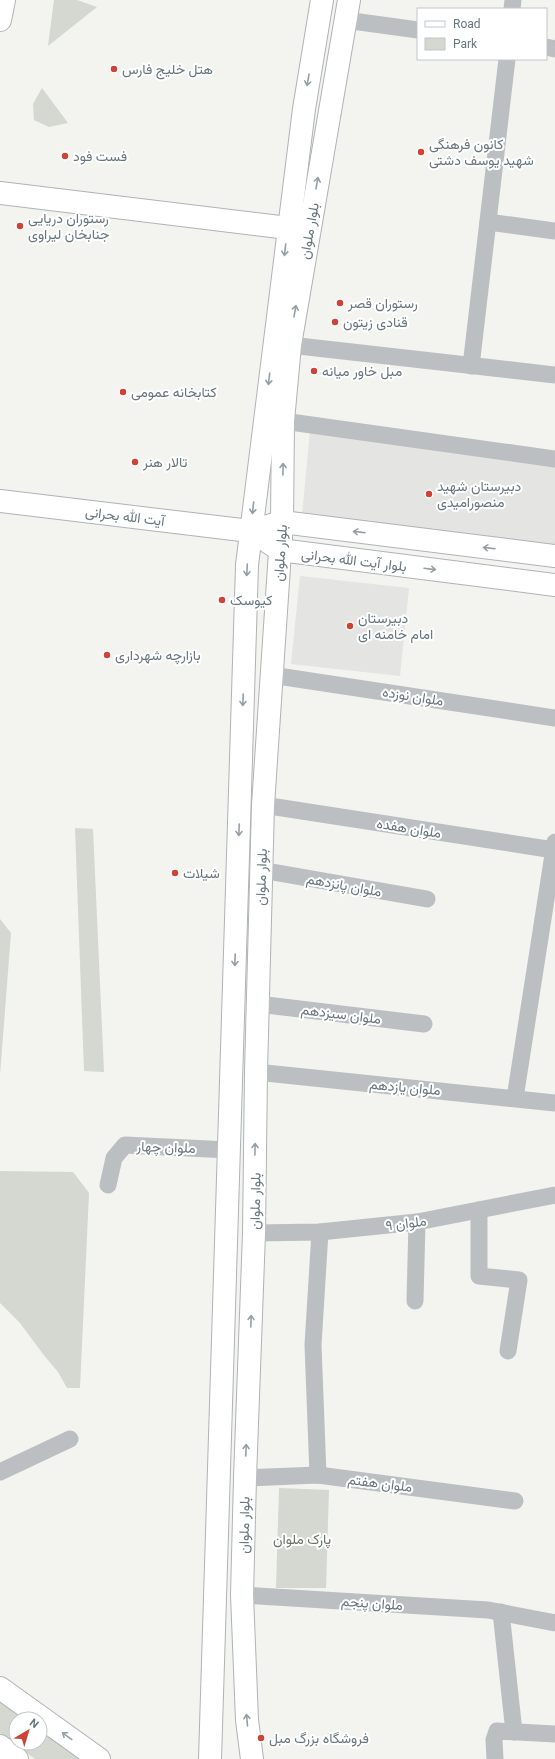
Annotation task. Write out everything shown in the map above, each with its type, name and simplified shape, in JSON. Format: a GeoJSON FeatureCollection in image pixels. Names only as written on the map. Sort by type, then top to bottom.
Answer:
{"type":"FeatureCollection","features":[{"type":"Feature","properties":{"kind":"main road"},"geometry":{"type":"LineString","coordinates":[[0,20],[4,0]]}},
{"type":"Feature","properties":{"kind":"main road","name":"بلوار ملوان"},"geometry":{"type":"LineString","coordinates":[[210,1759],[246,573],[288,228],[304,109],[322,0]]}},
{"type":"Feature","properties":{"kind":"main road","name":"بلوار ملوان"},"geometry":{"type":"LineString","coordinates":[[252,1759],[247,1720],[242,1595],[254,1233],[256,1072],[263,805],[282,522],[283,421],[290,345],[347,10]]}},
{"type":"Feature","properties":{"kind":"main road"},"geometry":{"type":"LineString","coordinates":[[313,50],[340,56]]}},
{"type":"Feature","properties":{"kind":"main road"},"geometry":{"type":"LineString","coordinates":[[0,192],[288,228]]}},
{"type":"Feature","properties":{"kind":"main road","name":"آیت الله بحرانی"},"geometry":{"type":"LineString","coordinates":[[0,501],[250,531]]}},
{"type":"Feature","properties":{"kind":"main road","name":"بلوار آیت الله بحرانی"},"geometry":{"type":"LineString","coordinates":[[250,531],[282,522],[555,556]]}},
{"type":"Feature","properties":{"kind":"main road","name":"بلوار آیت الله بحرانی"},"geometry":{"type":"LineString","coordinates":[[250,531],[280,550],[555,585]]}},
{"type":"Feature","properties":{"kind":"main road"},"geometry":{"type":"LineString","coordinates":[[512,579],[513,551]]}},
{"type":"Feature","properties":{"kind":"main road"},"geometry":{"type":"LineString","coordinates":[[233,1017],[258,1012]]}},
{"type":"Feature","properties":{"kind":"main road"},"geometry":{"type":"LineString","coordinates":[[0,1688],[99,1759]]}},
{"type":"Feature","properties":{"kind":"main road"},"geometry":{"type":"LineString","coordinates":[[0,1746],[17,1759]]}},
{"type":"Feature","properties":{"kind":"street"},"geometry":{"type":"LineString","coordinates":[[347,10],[417,30]]}},
{"type":"Feature","properties":{"kind":"street"},"geometry":{"type":"LineString","coordinates":[[471,366],[507,60]]}},
{"type":"Feature","properties":{"kind":"street"},"geometry":{"type":"LineString","coordinates":[[488,222],[555,231]]}},
{"type":"Feature","properties":{"kind":"street"},"geometry":{"type":"LineString","coordinates":[[290,345],[555,375]]}},
{"type":"Feature","properties":{"kind":"street"},"geometry":{"type":"LineString","coordinates":[[283,421],[555,459]]}},
{"type":"Feature","properties":{"kind":"street","name":"ملوان نوزده"},"geometry":{"type":"LineString","coordinates":[[271,674],[555,718]]}},
{"type":"Feature","properties":{"kind":"street","name":"ملوان هفده"},"geometry":{"type":"LineString","coordinates":[[263,805],[554,846]]}},
{"type":"Feature","properties":{"kind":"street"},"geometry":{"type":"LineString","coordinates":[[515,1098],[554,846]]}},
{"type":"Feature","properties":{"kind":"street","name":"ملوان پانزدهم"},"geometry":{"type":"LineString","coordinates":[[261,870],[427,899]]}},
{"type":"Feature","properties":{"kind":"street","name":"ملوان سیزدهم"},"geometry":{"type":"LineString","coordinates":[[258,1012],[424,1024]]}},
{"type":"Feature","properties":{"kind":"street","name":"ملوان یازدهم"},"geometry":{"type":"LineString","coordinates":[[256,1072],[555,1103]]}},
{"type":"Feature","properties":{"kind":"street","name":"ملوان چهار"},"geometry":{"type":"LineString","coordinates":[[108,1186],[114,1158],[125,1145],[229,1150]]}},
{"type":"Feature","properties":{"kind":"street","name":"ملوان ۹"},"geometry":{"type":"LineString","coordinates":[[254,1233],[320,1232],[417,1222],[555,1195]]}},
{"type":"Feature","properties":{"kind":"street"},"geometry":{"type":"LineString","coordinates":[[479,1210],[479,1276],[519,1280],[508,1351]]}},
{"type":"Feature","properties":{"kind":"street"},"geometry":{"type":"LineString","coordinates":[[415,1301],[417,1222]]}},
{"type":"Feature","properties":{"kind":"street"},"geometry":{"type":"LineString","coordinates":[[318,1475],[313,1345],[320,1232]]}},
{"type":"Feature","properties":{"kind":"street"},"geometry":{"type":"LineString","coordinates":[[0,1472],[70,1439]]}},
{"type":"Feature","properties":{"kind":"street","name":"ملوان هفتم"},"geometry":{"type":"LineString","coordinates":[[245,1478],[318,1475],[515,1501]]}},
{"type":"Feature","properties":{"kind":"street","name":"ملوان پنجم"},"geometry":{"type":"LineString","coordinates":[[242,1595],[501,1612],[555,1624]]}},
{"type":"Feature","properties":{"kind":"street"},"geometry":{"type":"LineString","coordinates":[[501,1612],[514,1732]]}},
{"type":"Feature","properties":{"kind":"street"},"geometry":{"type":"LineString","coordinates":[[495,1759],[494,1740],[497,1731],[555,1734]]}},
{"type":"Feature","properties":{"kind":"shaded area","name":"دبیرستان شهید منصورامیدی"},"geometry":{"type":"Polygon","coordinates":[[[310,431],[555,464],[555,556],[301,525],[310,431]]]}},
{"type":"Feature","properties":{"kind":"shaded area","name":"دبیرستان امام خامنه ای"},"geometry":{"type":"Polygon","coordinates":[[[300,576],[409,588],[400,676],[291,664],[300,576]]]}},
{"type":"Feature","properties":{"kind":"green space"},"geometry":{"type":"Polygon","coordinates":[[[54,0],[77,0],[97,7],[48,46],[54,0]]]}},
{"type":"Feature","properties":{"kind":"green space"},"geometry":{"type":"Polygon","coordinates":[[[42,88],[68,123],[49,127],[34,120],[33,104],[42,88]]]}},
{"type":"Feature","properties":{"kind":"green space"},"geometry":{"type":"Polygon","coordinates":[[[75,828],[93,829],[104,1072],[84,1071],[75,828]]]}},
{"type":"Feature","properties":{"kind":"green space"},"geometry":{"type":"Polygon","coordinates":[[[0,919],[11,933],[0,1075],[0,919]]]}},
{"type":"Feature","properties":{"kind":"green space"},"geometry":{"type":"Polygon","coordinates":[[[0,1171],[73,1172],[89,1193],[80,1388],[67,1388],[58,1372],[20,1323],[0,1303],[0,1171]]]}},
{"type":"Feature","properties":{"kind":"green space","name":"پارک ملوان"},"geometry":{"type":"Polygon","coordinates":[[[279,1488],[329,1490],[326,1588],[276,1588],[279,1488]]]}},
{"type":"Feature","properties":{"kind":"green space"},"geometry":{"type":"Polygon","coordinates":[[[0,1692],[26,1711],[8,1711],[8,1739],[0,1733],[0,1692]]]}},
{"type":"Feature","properties":{"kind":"green space"},"geometry":{"type":"Polygon","coordinates":[[[48,1727],[93,1759],[35,1759],[24,1751],[48,1751],[48,1727]]]}},
{"type":"Feature","properties":{"kind":"place","name":"هتل خلیج فارس"},"geometry":{"type":"Point","coordinates":[114,69]}},
{"type":"Feature","properties":{"kind":"place","name":"کانون فرهنگی شهید یوسف دشتی"},"geometry":{"type":"Point","coordinates":[421,152]}},
{"type":"Feature","properties":{"kind":"place","name":"فست فود"},"geometry":{"type":"Point","coordinates":[65,156]}},
{"type":"Feature","properties":{"kind":"place","name":"رستوران دریایی جنابخان لیراوی"},"geometry":{"type":"Point","coordinates":[20,226]}},
{"type":"Feature","properties":{"kind":"place","name":"رستوران قصر"},"geometry":{"type":"Point","coordinates":[340,303]}},
{"type":"Feature","properties":{"kind":"place","name":"قنادى زیتون"},"geometry":{"type":"Point","coordinates":[335,322]}},
{"type":"Feature","properties":{"kind":"place","name":"مبل خاور میانه"},"geometry":{"type":"Point","coordinates":[314,371]}},
{"type":"Feature","properties":{"kind":"place","name":"کتابخانه عمومی"},"geometry":{"type":"Point","coordinates":[123,392]}},
{"type":"Feature","properties":{"kind":"place","name":"تالار هنر"},"geometry":{"type":"Point","coordinates":[135,462]}},
{"type":"Feature","properties":{"kind":"place","name":"دبیرستان شهید منصورامیدی"},"geometry":{"type":"Point","coordinates":[429,494]}},
{"type":"Feature","properties":{"kind":"place","name":"کیوسک"},"geometry":{"type":"Point","coordinates":[222,600]}},
{"type":"Feature","properties":{"kind":"place","name":"دبیرستان امام خامنه ای"},"geometry":{"type":"Point","coordinates":[350,626]}},
{"type":"Feature","properties":{"kind":"place","name":"بازارچه شهرداری"},"geometry":{"type":"Point","coordinates":[107,655]}},
{"type":"Feature","properties":{"kind":"place","name":"شیلات"},"geometry":{"type":"Point","coordinates":[175,873]}},
{"type":"Feature","properties":{"kind":"place","name":"فروشگاه بزرگ مبل"},"geometry":{"type":"Point","coordinates":[261,1738]}}]}
